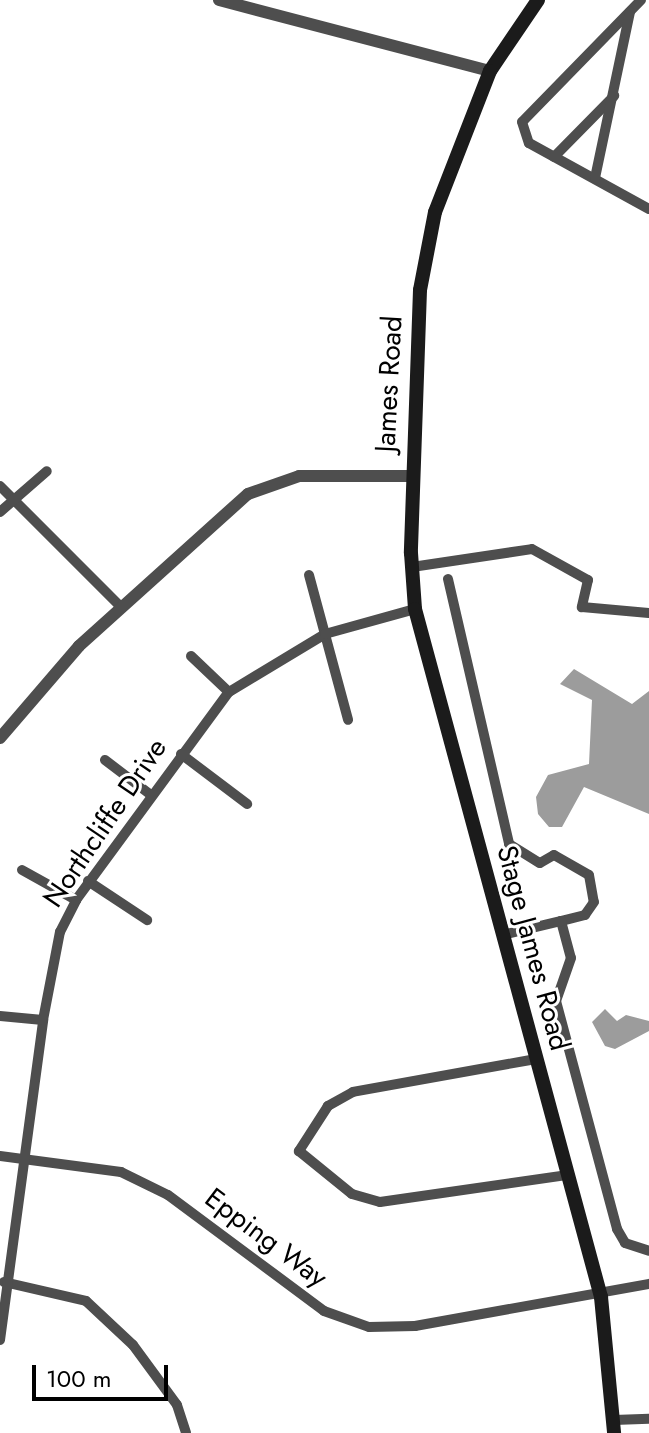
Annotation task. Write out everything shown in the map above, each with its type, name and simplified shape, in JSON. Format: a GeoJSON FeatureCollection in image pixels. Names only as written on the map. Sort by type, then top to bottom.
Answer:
{"type":"FeatureCollection","features":[{"type":"Feature","properties":{"kind":"main road","name":"James Road"},"geometry":{"type":"LineString","coordinates":[[410,476],[420,290],[435,212],[490,71],[538,0]]}},
{"type":"Feature","properties":{"kind":"main road","name":"Stage James Road"},"geometry":{"type":"LineString","coordinates":[[410,476],[415,609],[601,1297],[614,1427]]}},
{"type":"Feature","properties":{"kind":"street"},"geometry":{"type":"LineString","coordinates":[[219,0],[490,71]]}},
{"type":"Feature","properties":{"kind":"street"},"geometry":{"type":"LineString","coordinates":[[641,0],[522,122],[529,143],[649,209]]}},
{"type":"Feature","properties":{"kind":"street"},"geometry":{"type":"LineString","coordinates":[[595,178],[616,94],[631,10]]}},
{"type":"Feature","properties":{"kind":"street"},"geometry":{"type":"LineString","coordinates":[[554,157],[616,94]]}},
{"type":"Feature","properties":{"kind":"street"},"geometry":{"type":"LineString","coordinates":[[0,512],[47,471]]}},
{"type":"Feature","properties":{"kind":"street","name":"James Road"},"geometry":{"type":"LineString","coordinates":[[0,738],[120,606],[204,526],[261,487],[299,476],[410,476]]}},
{"type":"Feature","properties":{"kind":"street"},"geometry":{"type":"LineString","coordinates":[[0,486],[120,606]]}},
{"type":"Feature","properties":{"kind":"street"},"geometry":{"type":"LineString","coordinates":[[412,567],[532,549],[588,580],[582,607],[649,613]]}},
{"type":"Feature","properties":{"kind":"street"},"geometry":{"type":"LineString","coordinates":[[309,575],[348,720]]}},
{"type":"Feature","properties":{"kind":"street"},"geometry":{"type":"LineString","coordinates":[[448,579],[509,844],[540,863],[554,855],[589,875],[594,902],[585,915],[502,935]]}},
{"type":"Feature","properties":{"kind":"street","name":"Northcliffe Drive"},"geometry":{"type":"LineString","coordinates":[[0,1340],[1,1294],[43,1020],[60,932],[76,900],[229,692],[325,634],[415,609]]}},
{"type":"Feature","properties":{"kind":"street"},"geometry":{"type":"LineString","coordinates":[[191,656],[229,692]]}},
{"type":"Feature","properties":{"kind":"street"},"geometry":{"type":"LineString","coordinates":[[181,754],[247,804]]}},
{"type":"Feature","properties":{"kind":"street"},"geometry":{"type":"LineString","coordinates":[[105,760],[151,795]]}},
{"type":"Feature","properties":{"kind":"street"},"geometry":{"type":"LineString","coordinates":[[22,870],[76,900]]}},
{"type":"Feature","properties":{"kind":"street"},"geometry":{"type":"LineString","coordinates":[[88,881],[147,920]]}},
{"type":"Feature","properties":{"kind":"street"},"geometry":{"type":"LineString","coordinates":[[561,921],[571,958],[556,1001],[625,1243],[649,1251]]}},
{"type":"Feature","properties":{"kind":"street"},"geometry":{"type":"LineString","coordinates":[[0,1016],[43,1020]]}},
{"type":"Feature","properties":{"kind":"street"},"geometry":{"type":"LineString","coordinates":[[536,1059],[353,1092],[328,1106],[299,1151],[352,1194],[380,1202],[568,1175]]}},
{"type":"Feature","properties":{"kind":"street","name":"Epping Way"},"geometry":{"type":"LineString","coordinates":[[0,1156],[121,1172],[168,1195],[324,1311],[369,1327],[601,1297],[649,1284]]}},
{"type":"Feature","properties":{"kind":"street"},"geometry":{"type":"LineString","coordinates":[[4,1282],[86,1301],[133,1345],[177,1405],[186,1433]]}},
{"type":"Feature","properties":{"kind":"street"},"geometry":{"type":"LineString","coordinates":[[614,1427],[649,1419]]}},
{"type":"Feature","properties":{"kind":"shaded area"},"geometry":{"type":"Polygon","coordinates":[[[574,669],[632,704],[649,691],[649,814],[584,787],[562,827],[549,827],[538,814],[536,797],[548,775],[589,764],[592,700],[560,684],[574,669]]]}},
{"type":"Feature","properties":{"kind":"shaded area"},"geometry":{"type":"Polygon","coordinates":[[[605,1009],[617,1021],[626,1015],[649,1021],[649,1031],[615,1049],[605,1046],[592,1022],[605,1009]]]}}]}
